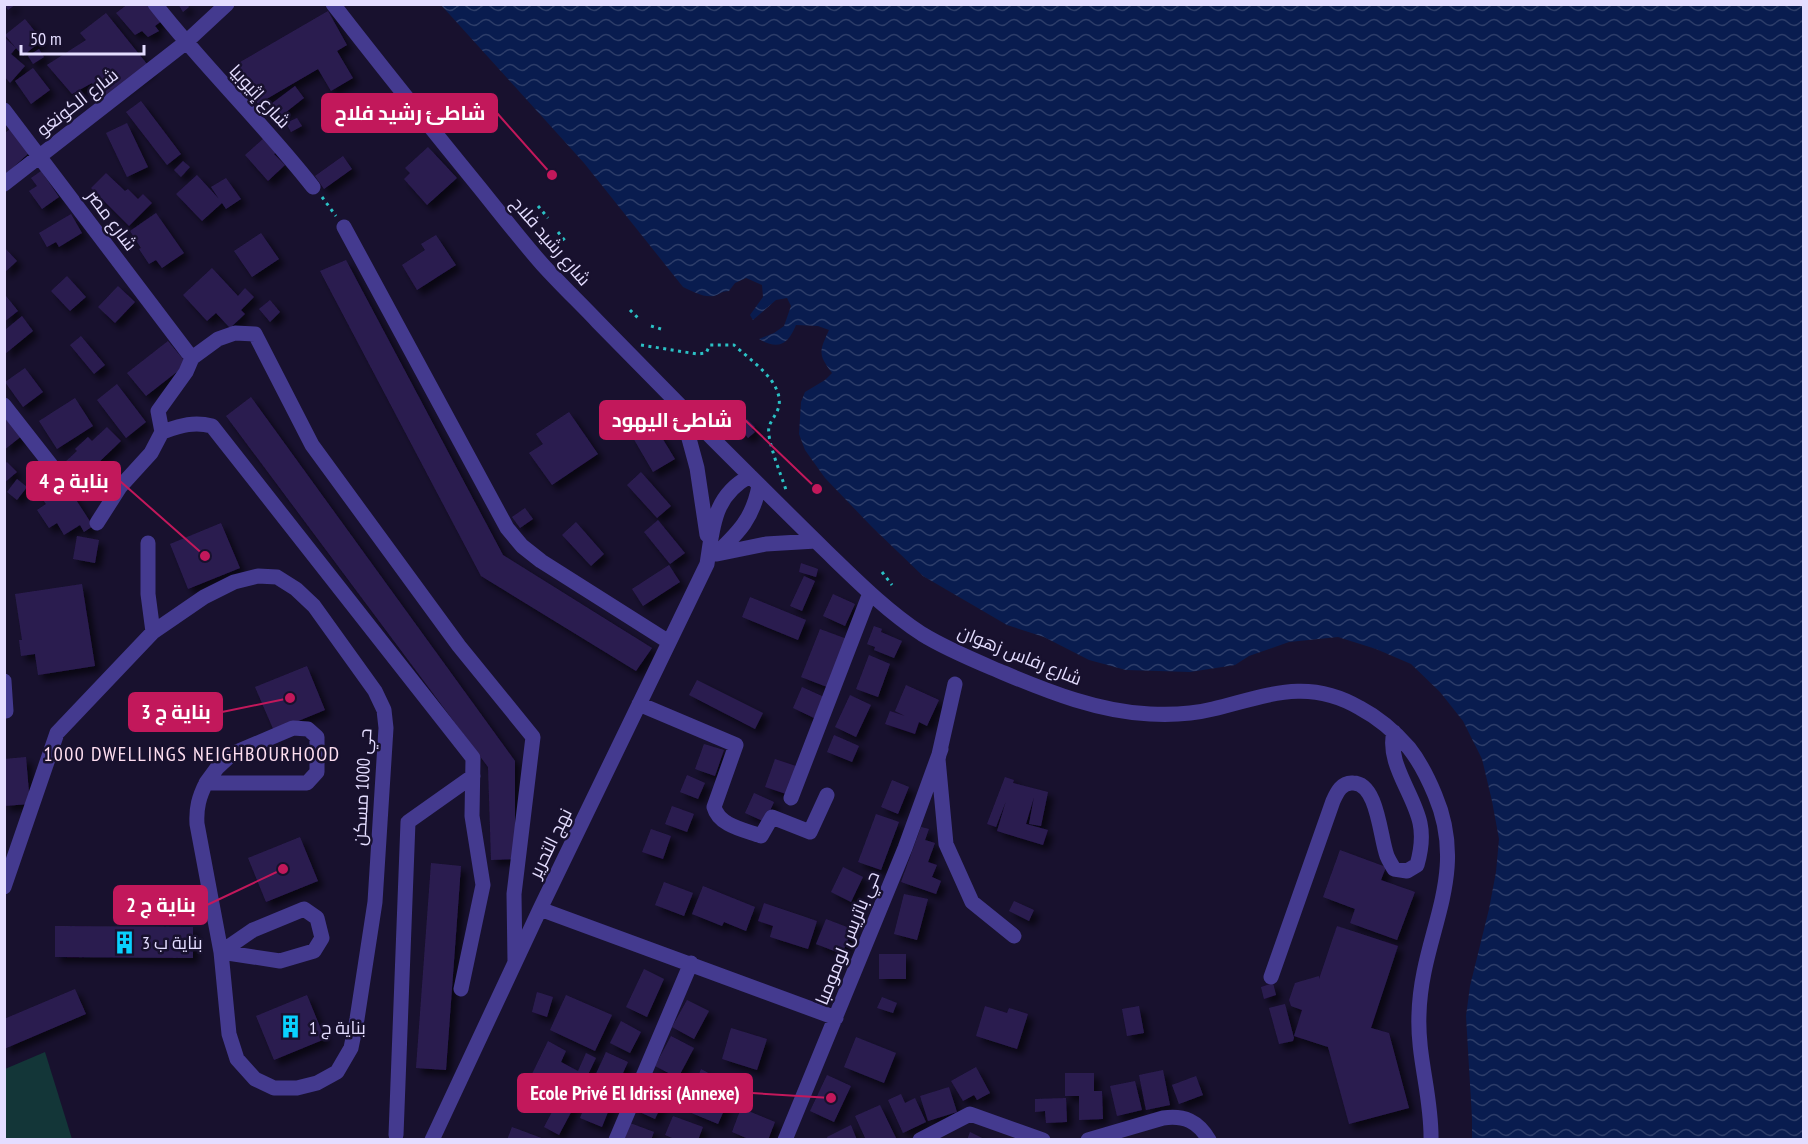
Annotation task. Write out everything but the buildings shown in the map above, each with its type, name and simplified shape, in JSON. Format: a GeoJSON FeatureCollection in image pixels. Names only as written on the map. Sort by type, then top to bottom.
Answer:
{"type":"FeatureCollection","features":[{"type":"Feature","properties":{"kind":"street","name":"شارع إثيوبيا"},"geometry":{"type":"LineString","coordinates":[[155,4],[185,43],[288,154],[313,187]]}},
{"type":"Feature","properties":{"kind":"street","name":"شارع الكونغو"},"geometry":{"type":"LineString","coordinates":[[4,184],[185,43],[227,4]]}},
{"type":"Feature","properties":{"kind":"street","name":"شارع رشيد فلاح"},"geometry":{"type":"LineString","coordinates":[[333,4],[417,112],[543,265],[754,481]]}},
{"type":"Feature","properties":{"kind":"street","name":"شارع مصر"},"geometry":{"type":"LineString","coordinates":[[4,110],[188,353]]}},
{"type":"Feature","properties":{"kind":"street"},"geometry":{"type":"LineString","coordinates":[[344,227],[507,528],[522,546],[542,561],[669,642]]}},
{"type":"Feature","properties":{"kind":"street"},"geometry":{"type":"LineString","coordinates":[[97,523],[120,487],[151,453],[162,432],[158,411],[186,372],[192,358],[218,339],[235,333],[255,334],[312,445],[459,646],[533,737],[514,894],[515,962]]}},
{"type":"Feature","properties":{"kind":"street"},"geometry":{"type":"LineString","coordinates":[[4,405],[51,465]]}},
{"type":"Feature","properties":{"kind":"street"},"geometry":{"type":"LineString","coordinates":[[681,406],[697,468],[711,557],[766,543],[816,541]]}},
{"type":"Feature","properties":{"kind":"street"},"geometry":{"type":"LineString","coordinates":[[162,432],[189,423],[212,426],[473,758],[472,816],[483,885],[461,989]]}},
{"type":"Feature","properties":{"kind":"street","name":"نهج التحرير"},"geometry":{"type":"LineString","coordinates":[[432,1140],[540,909],[711,557],[746,522],[752,511],[754,481],[732,488],[719,506],[715,516],[711,557]]}},
{"type":"Feature","properties":{"kind":"street","name":"شارع رفاس زهوان"},"geometry":{"type":"LineString","coordinates":[[754,481],[870,593],[906,623],[949,649],[1032,685],[1105,707],[1150,714],[1209,710],[1299,690],[1323,692],[1343,698],[1361,708],[1394,732],[1418,760],[1428,779],[1444,819],[1447,840],[1448,861],[1445,889],[1424,964],[1419,1015],[1421,1052],[1430,1106],[1431,1140]]}},
{"type":"Feature","properties":{"kind":"street"},"geometry":{"type":"LineString","coordinates":[[148,543],[148,594],[153,632]]}},
{"type":"Feature","properties":{"kind":"street","name":"حي 1000 مسكن"},"geometry":{"type":"LineString","coordinates":[[4,887],[57,733],[153,632],[204,597],[234,582],[258,576],[277,578],[296,589],[314,606],[375,691],[384,710],[385,752],[375,902],[357,1019],[351,1048],[337,1072],[317,1083],[297,1088],[274,1088],[255,1079],[237,1059],[229,1034],[221,952],[196,813],[198,800],[206,783],[232,754],[293,728],[308,729],[317,737],[317,772],[307,783],[206,783]]}},
{"type":"Feature","properties":{"kind":"street"},"geometry":{"type":"LineString","coordinates":[[791,798],[870,593]]}},
{"type":"Feature","properties":{"kind":"street"},"geometry":{"type":"LineString","coordinates":[[4,681],[6,711]]}},
{"type":"Feature","properties":{"kind":"street","name":"حي باتريس لومومبا"},"geometry":{"type":"LineString","coordinates":[[955,684],[938,759],[946,844],[972,902],[1014,936]]}},
{"type":"Feature","properties":{"kind":"street"},"geometry":{"type":"LineString","coordinates":[[639,704],[736,745],[714,807],[716,815],[723,822],[761,836],[772,817],[810,832],[827,795]]}},
{"type":"Feature","properties":{"kind":"street"},"geometry":{"type":"LineString","coordinates":[[1271,977],[1333,801],[1340,789],[1347,783],[1357,782],[1368,790],[1387,856],[1394,869],[1407,872],[1417,865],[1422,850],[1420,822],[1391,749],[1394,732]]}},
{"type":"Feature","properties":{"kind":"street","name":"حي باتريس لومومبا"},"geometry":{"type":"LineString","coordinates":[[785,1140],[904,848],[941,749]]}},
{"type":"Feature","properties":{"kind":"street"},"geometry":{"type":"LineString","coordinates":[[396,1135],[408,822],[473,776]]}},
{"type":"Feature","properties":{"kind":"street"},"geometry":{"type":"LineString","coordinates":[[304,909],[317,918],[322,938],[314,951],[280,961],[221,952],[253,930],[304,909]]}},
{"type":"Feature","properties":{"kind":"street"},"geometry":{"type":"LineString","coordinates":[[540,909],[836,1018]]}},
{"type":"Feature","properties":{"kind":"street"},"geometry":{"type":"LineString","coordinates":[[616,1140],[691,963]]}},
{"type":"Feature","properties":{"kind":"street"},"geometry":{"type":"LineString","coordinates":[[920,1140],[970,1114],[1043,1140]]}},
{"type":"Feature","properties":{"kind":"street"},"geometry":{"type":"LineString","coordinates":[[1088,1140],[1174,1116],[1196,1123],[1209,1140]]}},
{"type":"Feature","properties":{"kind":"path"},"geometry":{"type":"LineString","coordinates":[[313,187],[344,227]]}},
{"type":"Feature","properties":{"kind":"path"},"geometry":{"type":"LineString","coordinates":[[538,206],[548,218]]}},
{"type":"Feature","properties":{"kind":"path"},"geometry":{"type":"LineString","coordinates":[[558,232],[566,242]]}},
{"type":"Feature","properties":{"kind":"path"},"geometry":{"type":"LineString","coordinates":[[630,310],[638,318]]}},
{"type":"Feature","properties":{"kind":"path"},"geometry":{"type":"LineString","coordinates":[[651,326],[661,329]]}},
{"type":"Feature","properties":{"kind":"path"},"geometry":{"type":"LineString","coordinates":[[641,345],[697,354],[706,353],[710,345],[734,345],[773,381],[779,396],[779,405],[769,428],[770,440],[787,492]]}},
{"type":"Feature","properties":{"kind":"path"},"geometry":{"type":"LineString","coordinates":[[882,572],[892,585]]}},
{"type":"Feature","properties":{"kind":"green space"},"geometry":{"type":"Polygon","coordinates":[[[45,1052],[72,1139],[5,1139],[5,1069],[45,1052]]]}},
{"type":"Feature","properties":{"kind":"water"},"geometry":{"type":"Polygon","coordinates":[[[441,5],[1803,5],[1803,1139],[1472,1139],[1466,1016],[1470,986],[1496,872],[1499,839],[1482,759],[1463,721],[1440,692],[1411,664],[1376,649],[1338,637],[1289,642],[1249,656],[1235,665],[1190,672],[1126,670],[1089,660],[1044,637],[1007,625],[923,576],[825,478],[805,450],[799,434],[801,402],[805,392],[832,373],[822,357],[823,343],[829,330],[818,326],[796,325],[786,341],[782,344],[772,344],[759,339],[784,326],[791,306],[787,298],[776,300],[753,320],[750,315],[763,297],[762,285],[746,278],[735,283],[729,291],[714,296],[698,294],[683,287],[584,163],[441,5]]]}},
{"type":"Feature","properties":{"kind":"place","name":"شاطئ رشيد فلاح"},"geometry":{"type":"Point","coordinates":[552,175]}},
{"type":"Feature","properties":{"kind":"place","name":"شاطئ اليهود"},"geometry":{"type":"Point","coordinates":[817,489]}},
{"type":"Feature","properties":{"kind":"place","name":"بناية ج 4"},"geometry":{"type":"Point","coordinates":[205,556]}},
{"type":"Feature","properties":{"kind":"place","name":"بناية ج 3"},"geometry":{"type":"Point","coordinates":[290,698]}},
{"type":"Feature","properties":{"kind":"place","name":"بناية ج 2"},"geometry":{"type":"Point","coordinates":[283,869]}},
{"type":"Feature","properties":{"kind":"place","name":"بناية ب 3"},"geometry":{"type":"Point","coordinates":[124,942]}},
{"type":"Feature","properties":{"kind":"place","name":"بناية ج 1"},"geometry":{"type":"Point","coordinates":[291,1027]}},
{"type":"Feature","properties":{"kind":"place","name":"Ecole Privé El Idrissi (Annexe)"},"geometry":{"type":"Point","coordinates":[831,1098]}},
{"type":"Feature","properties":{"kind":"district","name":"1000 DWELLINGS NEIGHBOURHOOD"},"geometry":{"type":"Point","coordinates":[192,754]}}]}
